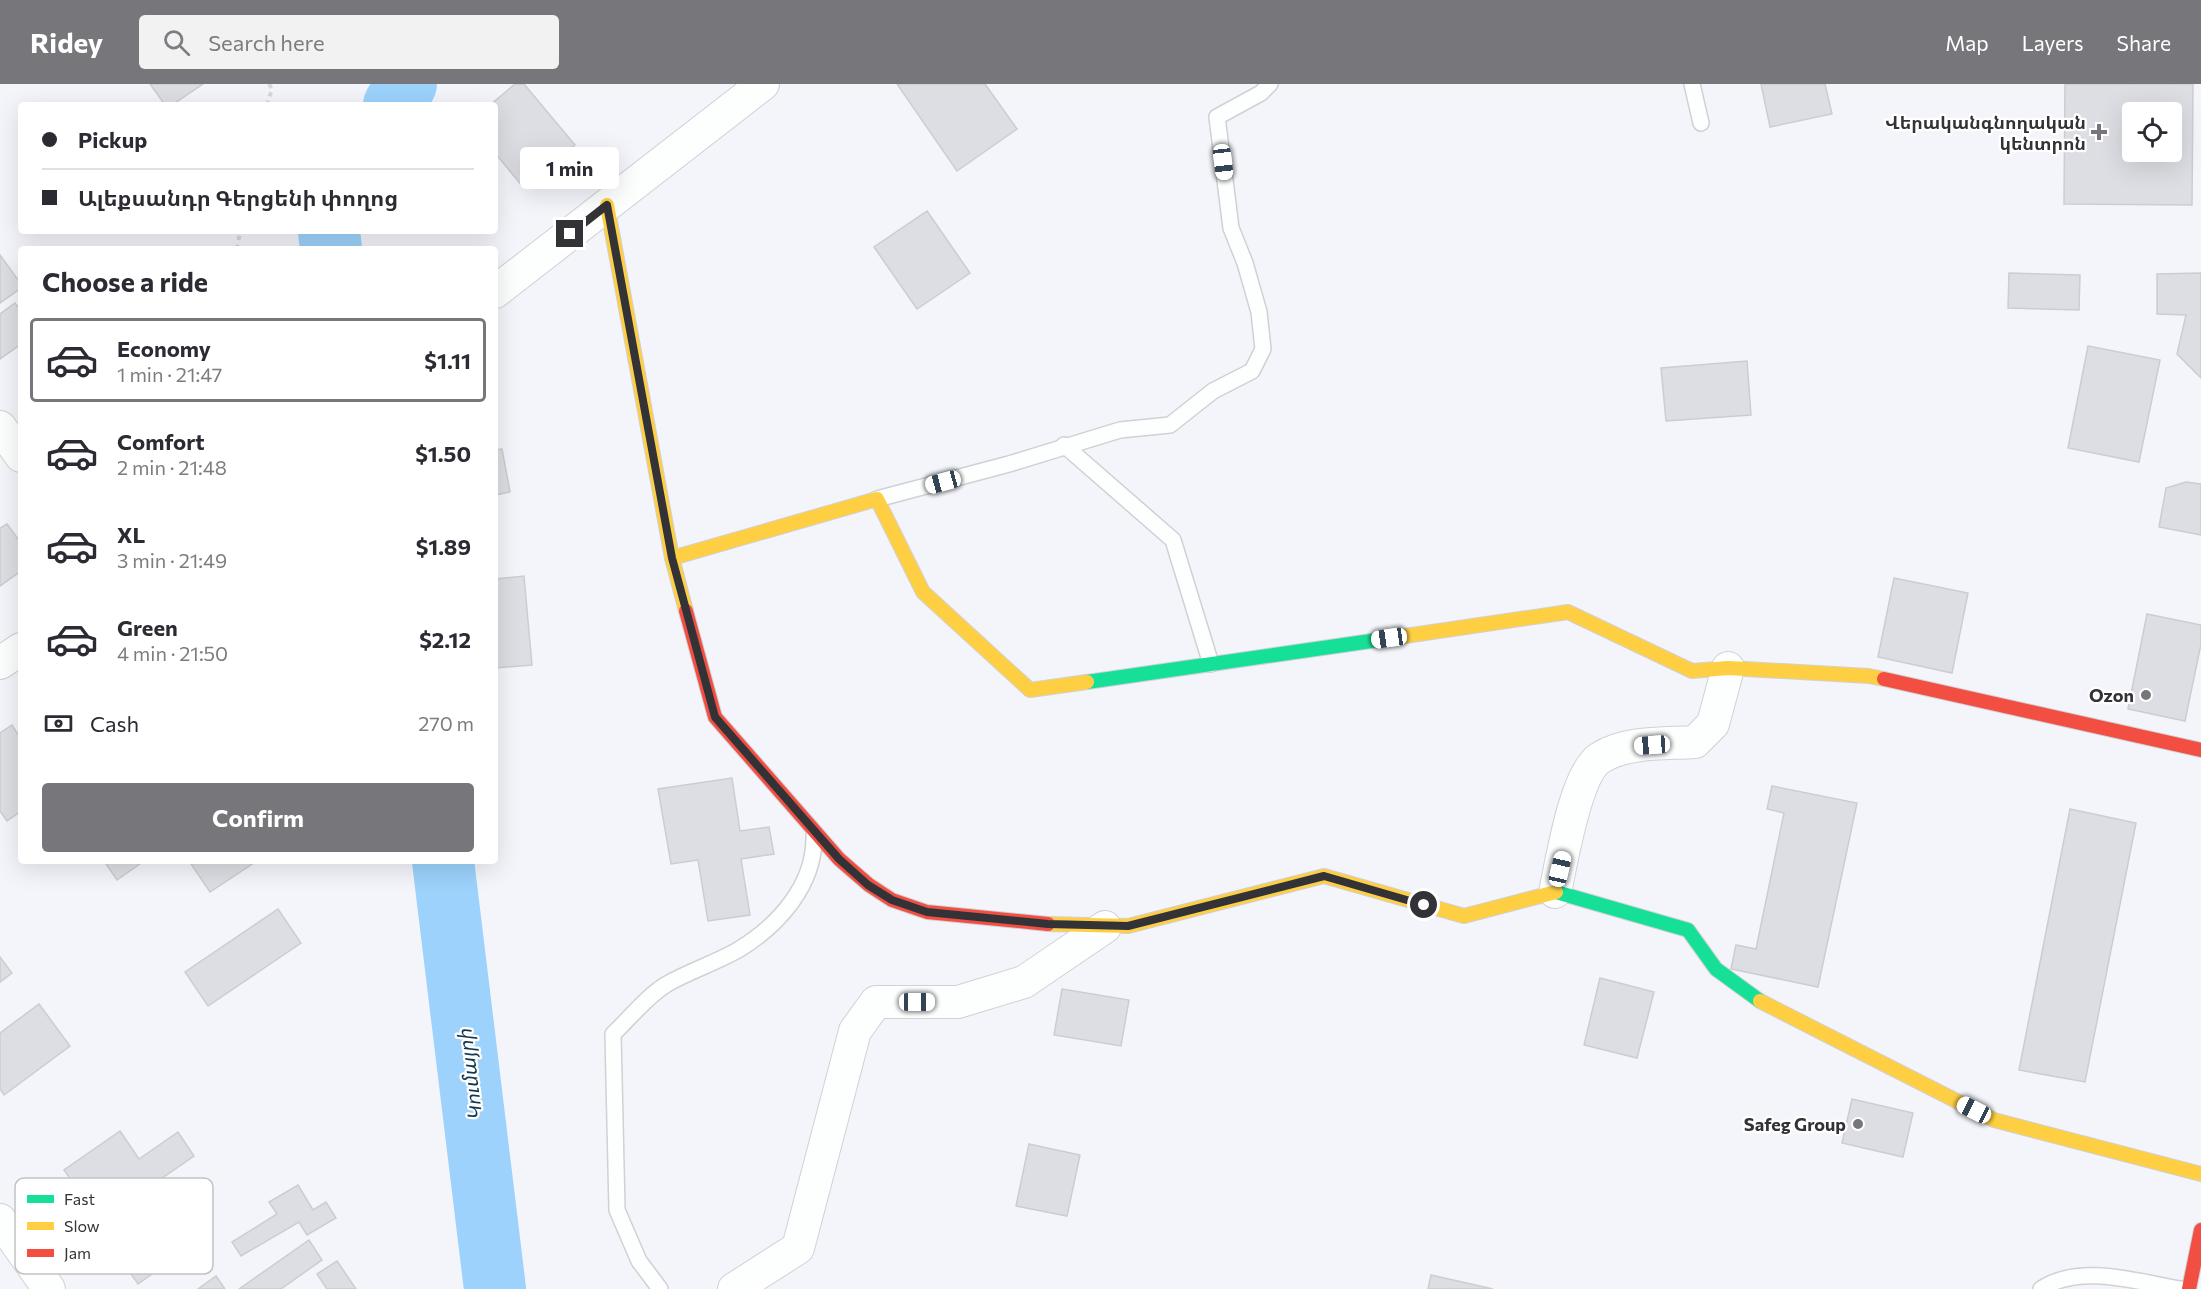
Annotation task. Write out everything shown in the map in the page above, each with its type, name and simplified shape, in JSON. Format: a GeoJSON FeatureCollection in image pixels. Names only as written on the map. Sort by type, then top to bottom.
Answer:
{"type":"FeatureCollection","features":[{"type":"Feature","properties":{"kind":"street"},"geometry":{"type":"LineString","coordinates":[[498,290],[763,84]]}},
{"type":"Feature","properties":{"kind":"street"},"geometry":{"type":"LineString","coordinates":[[607,205],[672,558],[715,717],[839,859],[868,885],[892,900],[927,912],[1105,927],[1128,926],[1324,876],[1464,916],[1555,892],[1688,930],[1716,969],[1755,998],[1994,1120],[2201,1174]]}},
{"type":"Feature","properties":{"kind":"street"},"geometry":{"type":"LineString","coordinates":[[0,427],[18,452]]}},
{"type":"Feature","properties":{"kind":"street"},"geometry":{"type":"LineString","coordinates":[[672,558],[877,499],[923,592],[1030,690],[1568,612],[1692,671],[1728,668],[1869,676],[2201,750]]}},
{"type":"Feature","properties":{"kind":"street"},"geometry":{"type":"LineString","coordinates":[[0,663],[18,651]]}},
{"type":"Feature","properties":{"kind":"street"},"geometry":{"type":"LineString","coordinates":[[1555,892],[1582,780],[1599,758],[1630,747],[1695,742],[1713,724],[1728,668]]}},
{"type":"Feature","properties":{"kind":"street"},"geometry":{"type":"LineString","coordinates":[[734,1289],[798,1248],[855,1031],[876,1002],[958,1002],[1024,982],[1105,927]]}},
{"type":"Feature","properties":{"kind":"street"},"geometry":{"type":"LineString","coordinates":[[0,1220],[15,1241]]}},
{"type":"Feature","properties":{"kind":"street"},"geometry":{"type":"LineString","coordinates":[[2189,1289],[2201,1230]]}},
{"type":"Feature","properties":{"kind":"street"},"geometry":{"type":"LineString","coordinates":[[38,1274],[49,1289]]}},
{"type":"Feature","properties":{"kind":"lane"},"geometry":{"type":"LineString","coordinates":[[877,499],[1009,464],[1064,445],[1120,430],[1170,424],[1213,391],[1252,371],[1263,349],[1259,312],[1245,263],[1231,228],[1217,117],[1261,93],[1270,84]]}},
{"type":"Feature","properties":{"kind":"lane"},"geometry":{"type":"LineString","coordinates":[[1692,84],[1701,123]]}},
{"type":"Feature","properties":{"kind":"lane"},"geometry":{"type":"LineString","coordinates":[[1064,445],[1173,540],[1211,664]]}},
{"type":"Feature","properties":{"kind":"lane"},"geometry":{"type":"LineString","coordinates":[[660,1289],[639,1261],[617,1210],[613,1034],[665,986],[737,950],[765,931],[788,908],[805,880],[814,850],[813,830]]}},
{"type":"Feature","properties":{"kind":"lane"},"geometry":{"type":"LineString","coordinates":[[2041,1289],[2047,1285],[2088,1277],[2108,1277],[2180,1289]]}},
{"type":"Feature","properties":{"kind":"path"},"geometry":{"type":"LineString","coordinates":[[268,84],[272,89],[268,102]]}},
{"type":"Feature","properties":{"kind":"building"},"geometry":{"type":"Polygon","coordinates":[[[150,84],[203,84],[176,102],[163,102],[150,84]]]}},
{"type":"Feature","properties":{"kind":"building"},"geometry":{"type":"Polygon","coordinates":[[[515,84],[524,84],[575,145],[523,187],[498,157],[498,102],[494,102],[515,84]]]}},
{"type":"Feature","properties":{"kind":"building"},"geometry":{"type":"Polygon","coordinates":[[[897,84],[985,84],[1017,129],[957,171],[897,84]]]}},
{"type":"Feature","properties":{"kind":"building"},"geometry":{"type":"Polygon","coordinates":[[[1761,84],[1825,84],[1832,114],[1770,127],[1761,84]]]}},
{"type":"Feature","properties":{"kind":"building","name":"Վերականգնողական կենտրոն"},"geometry":{"type":"Polygon","coordinates":[[[2065,84],[2193,84],[2192,205],[2064,204],[2065,84]]]}},
{"type":"Feature","properties":{"kind":"building"},"geometry":{"type":"Polygon","coordinates":[[[927,211],[970,273],[917,309],[874,247],[927,211]]]}},
{"type":"Feature","properties":{"kind":"building"},"geometry":{"type":"Polygon","coordinates":[[[0,255],[18,280],[18,290],[0,303],[0,255]]]}},
{"type":"Feature","properties":{"kind":"building"},"geometry":{"type":"Polygon","coordinates":[[[2009,273],[2080,275],[2079,310],[2008,308],[2009,273]]]}},
{"type":"Feature","properties":{"kind":"building"},"geometry":{"type":"Polygon","coordinates":[[[2201,273],[2201,378],[2177,354],[2186,315],[2157,314],[2157,274],[2201,273]]]}},
{"type":"Feature","properties":{"kind":"building"},"geometry":{"type":"Polygon","coordinates":[[[15,303],[18,307],[18,346],[0,359],[0,314],[15,303]]]}},
{"type":"Feature","properties":{"kind":"building"},"geometry":{"type":"Polygon","coordinates":[[[2088,346],[2160,360],[2139,462],[2068,448],[2088,346]]]}},
{"type":"Feature","properties":{"kind":"building"},"geometry":{"type":"Polygon","coordinates":[[[1747,361],[1751,415],[1666,421],[1661,368],[1747,361]]]}},
{"type":"Feature","properties":{"kind":"building"},"geometry":{"type":"Polygon","coordinates":[[[502,449],[510,492],[498,494],[498,450],[502,449]]]}},
{"type":"Feature","properties":{"kind":"building"},"geometry":{"type":"Polygon","coordinates":[[[2186,482],[2201,484],[2201,535],[2159,527],[2166,488],[2186,482]]]}},
{"type":"Feature","properties":{"kind":"building"},"geometry":{"type":"Polygon","coordinates":[[[7,524],[18,539],[18,573],[0,586],[0,528],[7,524]]]}},
{"type":"Feature","properties":{"kind":"building"},"geometry":{"type":"Polygon","coordinates":[[[524,576],[532,665],[498,668],[498,579],[524,576]]]}},
{"type":"Feature","properties":{"kind":"building"},"geometry":{"type":"Polygon","coordinates":[[[1894,578],[1968,593],[1952,673],[1878,657],[1894,578]]]}},
{"type":"Feature","properties":{"kind":"building"},"geometry":{"type":"Polygon","coordinates":[[[2147,614],[2201,625],[2201,644],[2185,721],[2128,709],[2147,614]]]}},
{"type":"Feature","properties":{"kind":"building"},"geometry":{"type":"Polygon","coordinates":[[[12,725],[18,734],[18,813],[7,821],[0,811],[0,733],[12,725]]]}},
{"type":"Feature","properties":{"kind":"building"},"geometry":{"type":"Polygon","coordinates":[[[732,778],[740,831],[769,827],[774,854],[741,859],[750,915],[708,921],[698,860],[671,864],[658,789],[732,778]]]}},
{"type":"Feature","properties":{"kind":"building"},"geometry":{"type":"Polygon","coordinates":[[[1772,786],[1857,803],[1818,987],[1731,969],[1736,945],[1756,949],[1784,813],[1767,809],[1772,786]]]}},
{"type":"Feature","properties":{"kind":"building"},"geometry":{"type":"Polygon","coordinates":[[[2070,809],[2136,823],[2085,1082],[2019,1070],[2070,809]]]}},
{"type":"Feature","properties":{"kind":"building"},"geometry":{"type":"Polygon","coordinates":[[[106,864],[140,864],[117,880],[106,864]]]}},
{"type":"Feature","properties":{"kind":"building"},"geometry":{"type":"Polygon","coordinates":[[[191,864],[252,864],[210,892],[191,864]]]}},
{"type":"Feature","properties":{"kind":"building"},"geometry":{"type":"Polygon","coordinates":[[[278,909],[301,943],[208,1006],[185,972],[278,909]]]}},
{"type":"Feature","properties":{"kind":"building"},"geometry":{"type":"Polygon","coordinates":[[[0,957],[12,973],[0,982],[0,957]]]}},
{"type":"Feature","properties":{"kind":"building"},"geometry":{"type":"Polygon","coordinates":[[[1600,978],[1654,992],[1637,1058],[1584,1045],[1600,978]]]}},
{"type":"Feature","properties":{"kind":"building"},"geometry":{"type":"Polygon","coordinates":[[[1062,989],[1129,1000],[1121,1046],[1054,1035],[1062,989]]]}},
{"type":"Feature","properties":{"kind":"building"},"geometry":{"type":"Polygon","coordinates":[[[39,1004],[70,1046],[4,1095],[0,1089],[0,1033],[39,1004]]]}},
{"type":"Feature","properties":{"kind":"building"},"geometry":{"type":"Polygon","coordinates":[[[1852,1099],[1913,1113],[1903,1157],[1842,1143],[1852,1099]]]}},
{"type":"Feature","properties":{"kind":"building"},"geometry":{"type":"Polygon","coordinates":[[[120,1131],[139,1159],[178,1132],[194,1156],[162,1178],[70,1178],[64,1170],[120,1131]]]}},
{"type":"Feature","properties":{"kind":"building"},"geometry":{"type":"Polygon","coordinates":[[[1029,1144],[1080,1155],[1067,1216],[1016,1206],[1029,1144]]]}},
{"type":"Feature","properties":{"kind":"building"},"geometry":{"type":"Polygon","coordinates":[[[298,1185],[313,1210],[326,1202],[336,1218],[307,1235],[299,1222],[241,1256],[232,1242],[277,1214],[269,1202],[298,1185]]]}},
{"type":"Feature","properties":{"kind":"building"},"geometry":{"type":"Polygon","coordinates":[[[309,1240],[322,1260],[281,1289],[239,1289],[309,1240]]]}},
{"type":"Feature","properties":{"kind":"building"},"geometry":{"type":"Polygon","coordinates":[[[337,1261],[356,1289],[327,1289],[317,1274],[337,1261]]]}},
{"type":"Feature","properties":{"kind":"building"},"geometry":{"type":"Polygon","coordinates":[[[131,1274],[152,1274],[138,1284],[131,1274]]]}},
{"type":"Feature","properties":{"kind":"building"},"geometry":{"type":"Polygon","coordinates":[[[1431,1275],[1493,1289],[1428,1289],[1431,1275]]]}},
{"type":"Feature","properties":{"kind":"building"},"geometry":{"type":"Polygon","coordinates":[[[216,1276],[225,1289],[198,1289],[216,1276]]]}},
{"type":"Feature","properties":{"kind":"waterway","name":"Կումայրի"},"geometry":{"type":"LineString","coordinates":[[396,102],[406,84]]}},
{"type":"Feature","properties":{"kind":"waterway","name":"Կումայրի"},"geometry":{"type":"LineString","coordinates":[[329,234],[331,246]]}},
{"type":"Feature","properties":{"kind":"waterway","name":"Կումայրի"},"geometry":{"type":"LineString","coordinates":[[443,864],[495,1289]]}},
{"type":"Feature","properties":{"kind":"traffic: fast"},"geometry":{"type":"LineString","coordinates":[[1087,682],[1378,640]]}},
{"type":"Feature","properties":{"kind":"traffic: fast"},"geometry":{"type":"LineString","coordinates":[[1556,892],[1688,930],[1716,969],[1760,1001]]}},
{"type":"Feature","properties":{"kind":"traffic: slow"},"geometry":{"type":"LineString","coordinates":[[607,205],[672,558],[686,611]]}},
{"type":"Feature","properties":{"kind":"traffic: slow"},"geometry":{"type":"LineString","coordinates":[[672,558],[877,499],[923,592],[1030,690],[1087,682]]}},
{"type":"Feature","properties":{"kind":"traffic: slow"},"geometry":{"type":"LineString","coordinates":[[1378,640],[1568,612],[1692,671],[1728,668],[1869,676],[1884,679]]}},
{"type":"Feature","properties":{"kind":"traffic: slow"},"geometry":{"type":"LineString","coordinates":[[1048,924],[1128,926],[1324,876],[1464,916],[1556,892]]}},
{"type":"Feature","properties":{"kind":"traffic: slow"},"geometry":{"type":"LineString","coordinates":[[1760,1001],[1994,1120],[2201,1174]]}},
{"type":"Feature","properties":{"kind":"traffic: jam"},"geometry":{"type":"LineString","coordinates":[[686,611],[715,717],[839,859],[869,885],[892,900],[927,912],[1048,924]]}},
{"type":"Feature","properties":{"kind":"traffic: jam"},"geometry":{"type":"LineString","coordinates":[[1884,679],[2201,750]]}},
{"type":"Feature","properties":{"kind":"traffic: jam"},"geometry":{"type":"LineString","coordinates":[[2189,1289],[2201,1230]]}},
{"type":"Feature","properties":{"kind":"place","name":"Վերականգնողական կենտրոն"},"geometry":{"type":"Point","coordinates":[2099,132]}},
{"type":"Feature","properties":{"kind":"place","name":"Ozon"},"geometry":{"type":"Point","coordinates":[2146,695]}},
{"type":"Feature","properties":{"kind":"place","name":"Safeg Group"},"geometry":{"type":"Point","coordinates":[1858,1124]}},
{"type":"Feature","properties":{"kind":"route"},"geometry":{"type":"LineString","coordinates":[[570,234],[607,205],[672,558],[715,717],[839,859],[868,885],[892,900],[927,912],[1105,927],[1128,926],[1324,876],[1424,905]]}}]}
